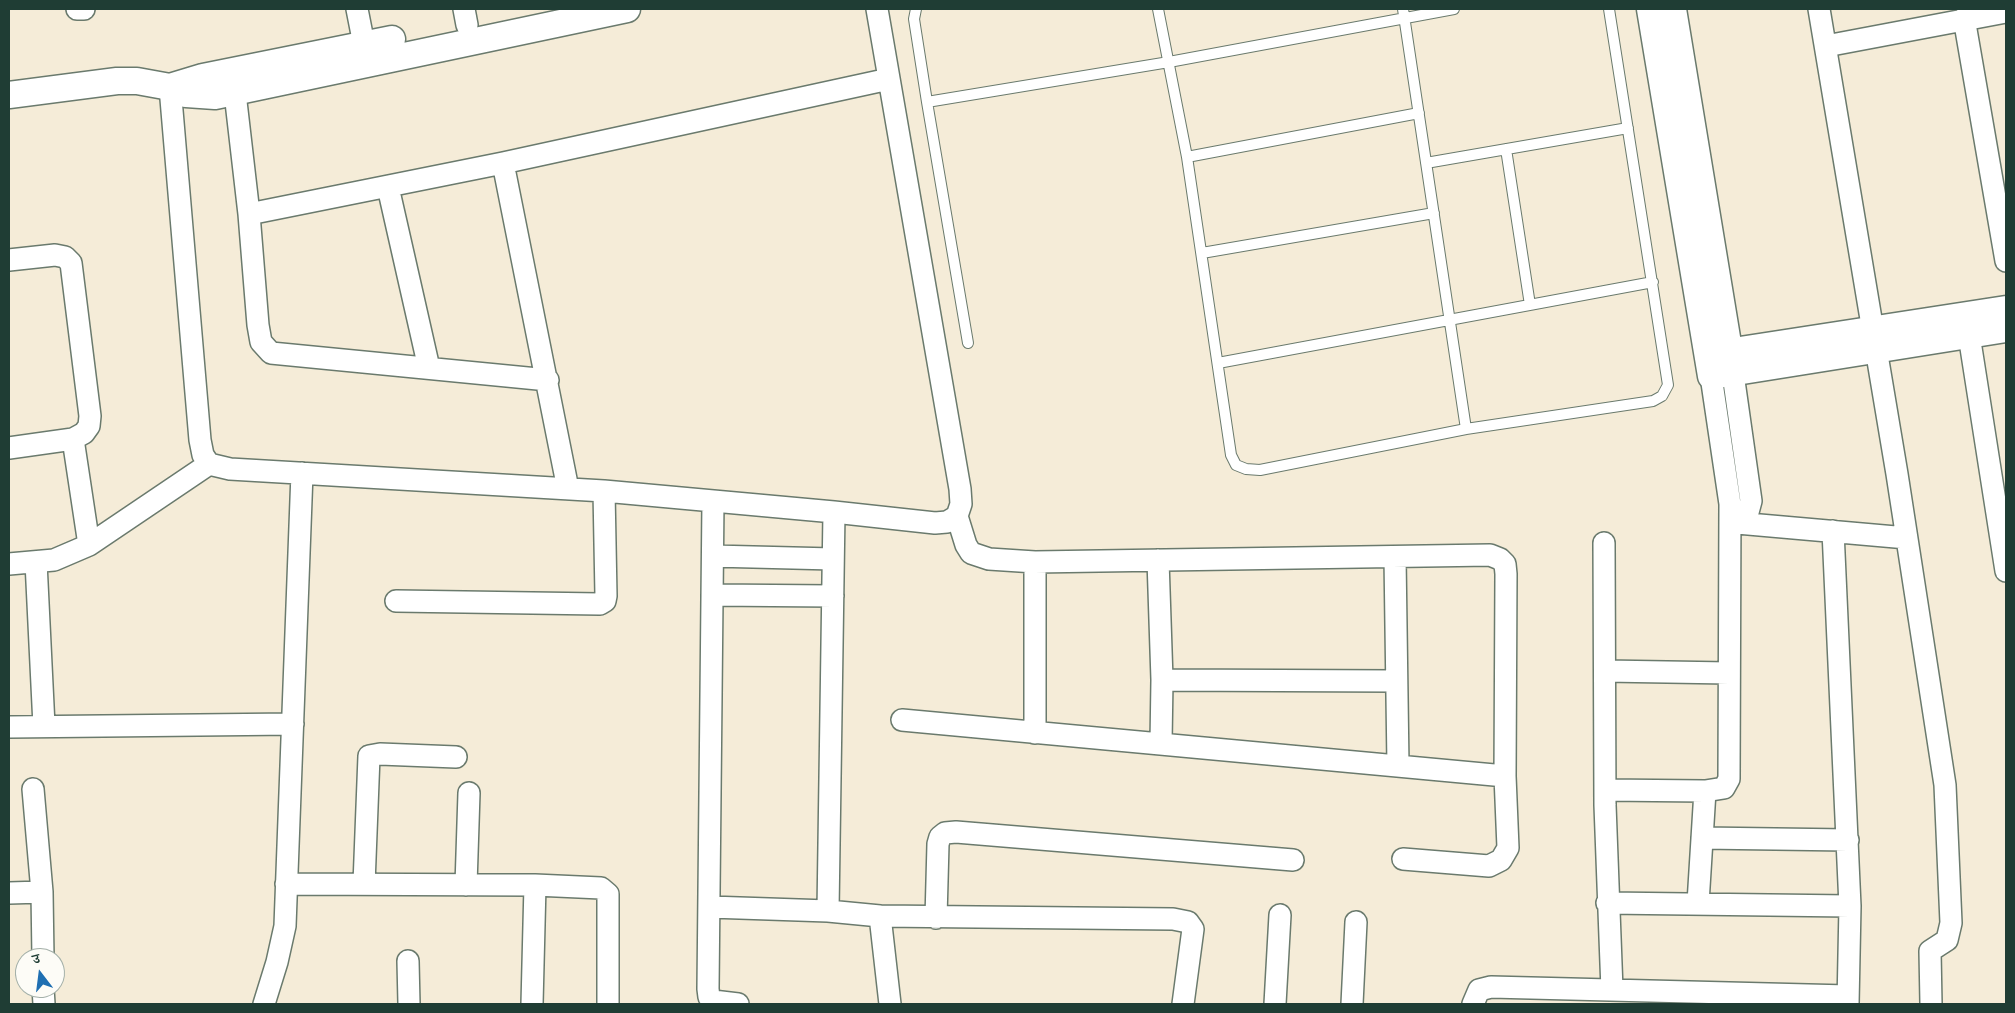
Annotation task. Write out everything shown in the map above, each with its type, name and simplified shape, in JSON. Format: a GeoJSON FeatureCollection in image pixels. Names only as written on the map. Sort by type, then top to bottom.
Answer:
{"type":"FeatureCollection","features":[{"type":"Feature","properties":{"kind":"street"},"geometry":{"type":"LineString","coordinates":[[77,9],[84,9]]}},
{"type":"Feature","properties":{"kind":"street"},"geometry":{"type":"LineString","coordinates":[[357,9],[366,54]]}},
{"type":"Feature","properties":{"kind":"street"},"geometry":{"type":"LineString","coordinates":[[9,95],[117,81],[137,81],[170,87],[186,94],[204,97],[235,93],[366,54],[465,17],[547,9]]}},
{"type":"Feature","properties":{"kind":"street"},"geometry":{"type":"LineString","coordinates":[[170,87],[203,77],[366,54],[627,9]]}},
{"type":"Feature","properties":{"kind":"street"},"geometry":{"type":"LineString","coordinates":[[877,9],[960,489],[961,504],[958,516],[966,545],[971,553],[989,559],[1034,562],[1490,555],[1500,558],[1505,564],[1505,776],[1508,848],[1501,860],[1489,866],[1404,859]]}},
{"type":"Feature","properties":{"kind":"street"},"geometry":{"type":"LineString","coordinates":[[1650,9],[1721,364],[1751,501],[1747,516],[1733,525]]}},
{"type":"Feature","properties":{"kind":"street"},"geometry":{"type":"LineString","coordinates":[[1673,9],[1721,364]]}},
{"type":"Feature","properties":{"kind":"street"},"geometry":{"type":"LineString","coordinates":[[1819,9],[1875,340],[1945,785],[1951,923],[1947,940],[1930,951],[1932,1004]]}},
{"type":"Feature","properties":{"kind":"street"},"geometry":{"type":"LineString","coordinates":[[1826,46],[1964,18],[2006,12]]}},
{"type":"Feature","properties":{"kind":"street"},"geometry":{"type":"LineString","coordinates":[[1964,18],[2006,261]]}},
{"type":"Feature","properties":{"kind":"street"},"geometry":{"type":"LineString","coordinates":[[250,214],[503,163],[889,79]]}},
{"type":"Feature","properties":{"kind":"street"},"geometry":{"type":"LineString","coordinates":[[170,87],[200,440],[202,454],[209,464],[230,469],[604,491],[935,523],[947,522],[958,516]]}},
{"type":"Feature","properties":{"kind":"street"},"geometry":{"type":"LineString","coordinates":[[235,93],[250,214],[258,324],[261,342],[271,353],[548,380]]}},
{"type":"Feature","properties":{"kind":"street"},"geometry":{"type":"LineString","coordinates":[[503,163],[548,380],[568,489]]}},
{"type":"Feature","properties":{"kind":"street"},"geometry":{"type":"LineString","coordinates":[[388,187],[429,368]]}},
{"type":"Feature","properties":{"kind":"street"},"geometry":{"type":"LineString","coordinates":[[9,260],[55,255],[65,257],[71,264],[90,416],[89,426],[84,433],[72,439],[9,448]]}},
{"type":"Feature","properties":{"kind":"street"},"geometry":{"type":"LineString","coordinates":[[1721,364],[1875,340],[2006,308]]}},
{"type":"Feature","properties":{"kind":"street"},"geometry":{"type":"LineString","coordinates":[[1875,340],[1969,335],[2006,329]]}},
{"type":"Feature","properties":{"kind":"street"},"geometry":{"type":"LineString","coordinates":[[1969,335],[2006,572]]}},
{"type":"Feature","properties":{"kind":"street"},"geometry":{"type":"LineString","coordinates":[[72,439],[89,545]]}},
{"type":"Feature","properties":{"kind":"street"},"geometry":{"type":"LineString","coordinates":[[9,564],[54,560],[89,545],[209,464]]}},
{"type":"Feature","properties":{"kind":"street"},"geometry":{"type":"LineString","coordinates":[[264,1004],[283,942],[302,473]]}},
{"type":"Feature","properties":{"kind":"street"},"geometry":{"type":"LineString","coordinates":[[396,601],[600,604],[606,596],[604,491]]}},
{"type":"Feature","properties":{"kind":"street"},"geometry":{"type":"LineString","coordinates":[[713,501],[710,996],[713,1001],[738,1004]]}},
{"type":"Feature","properties":{"kind":"street"},"geometry":{"type":"LineString","coordinates":[[828,911],[834,512]]}},
{"type":"Feature","properties":{"kind":"street"},"geometry":{"type":"LineString","coordinates":[[1733,525],[1907,538]]}},
{"type":"Feature","properties":{"kind":"street"},"geometry":{"type":"LineString","coordinates":[[1606,790],[1705,790],[1724,788],[1729,779],[1729,673],[1733,525]]}},
{"type":"Feature","properties":{"kind":"street"},"geometry":{"type":"LineString","coordinates":[[1473,1004],[1479,990],[1491,987],[1612,990],[1692,998],[1848,1000],[1850,906],[1848,840],[1833,531]]}},
{"type":"Feature","properties":{"kind":"street"},"geometry":{"type":"LineString","coordinates":[[1604,543],[1607,903],[1612,990]]}},
{"type":"Feature","properties":{"kind":"street"},"geometry":{"type":"LineString","coordinates":[[712,556],[833,559]]}},
{"type":"Feature","properties":{"kind":"street"},"geometry":{"type":"LineString","coordinates":[[1395,557],[1398,766]]}},
{"type":"Feature","properties":{"kind":"street"},"geometry":{"type":"LineString","coordinates":[[1158,560],[1162,680],[1161,743]]}},
{"type":"Feature","properties":{"kind":"street"},"geometry":{"type":"LineString","coordinates":[[36,562],[44,726]]}},
{"type":"Feature","properties":{"kind":"street"},"geometry":{"type":"LineString","coordinates":[[1034,562],[1035,733]]}},
{"type":"Feature","properties":{"kind":"street"},"geometry":{"type":"LineString","coordinates":[[712,595],[833,596]]}},
{"type":"Feature","properties":{"kind":"street"},"geometry":{"type":"LineString","coordinates":[[1605,671],[1729,673]]}},
{"type":"Feature","properties":{"kind":"street"},"geometry":{"type":"LineString","coordinates":[[1162,680],[1396,681]]}},
{"type":"Feature","properties":{"kind":"street"},"geometry":{"type":"LineString","coordinates":[[902,720],[1505,776]]}},
{"type":"Feature","properties":{"kind":"street"},"geometry":{"type":"LineString","coordinates":[[9,727],[293,724]]}},
{"type":"Feature","properties":{"kind":"street"},"geometry":{"type":"LineString","coordinates":[[364,884],[368,756],[380,754],[456,757]]}},
{"type":"Feature","properties":{"kind":"street"},"geometry":{"type":"LineString","coordinates":[[33,789],[42,892],[43,948]]}},
{"type":"Feature","properties":{"kind":"street"},"geometry":{"type":"LineString","coordinates":[[1698,903],[1705,790]]}},
{"type":"Feature","properties":{"kind":"street"},"geometry":{"type":"LineString","coordinates":[[466,885],[469,793]]}},
{"type":"Feature","properties":{"kind":"street"},"geometry":{"type":"LineString","coordinates":[[936,918],[938,844],[940,837],[945,833],[956,832],[1293,860]]}},
{"type":"Feature","properties":{"kind":"street"},"geometry":{"type":"LineString","coordinates":[[1702,838],[1848,840]]}},
{"type":"Feature","properties":{"kind":"street"},"geometry":{"type":"LineString","coordinates":[[286,884],[535,885],[601,888],[606,890],[608,894],[608,1004]]}},
{"type":"Feature","properties":{"kind":"street"},"geometry":{"type":"LineString","coordinates":[[532,1004],[535,885]]}},
{"type":"Feature","properties":{"kind":"street"},"geometry":{"type":"LineString","coordinates":[[9,893],[42,892]]}},
{"type":"Feature","properties":{"kind":"street"},"geometry":{"type":"LineString","coordinates":[[1607,903],[1850,906]]}},
{"type":"Feature","properties":{"kind":"street"},"geometry":{"type":"LineString","coordinates":[[710,907],[828,911],[880,916],[936,918],[1173,919],[1188,922],[1193,929],[1183,1004]]}},
{"type":"Feature","properties":{"kind":"street"},"geometry":{"type":"LineString","coordinates":[[1275,1004],[1280,915]]}},
{"type":"Feature","properties":{"kind":"street"},"geometry":{"type":"LineString","coordinates":[[880,916],[890,1004]]}},
{"type":"Feature","properties":{"kind":"street"},"geometry":{"type":"LineString","coordinates":[[1352,1004],[1356,922]]}},
{"type":"Feature","properties":{"kind":"street"},"geometry":{"type":"LineString","coordinates":[[408,961],[409,1004]]}},
{"type":"Feature","properties":{"kind":"lane"},"geometry":{"type":"LineString","coordinates":[[916,9],[914,19],[968,344]]}},
{"type":"Feature","properties":{"kind":"lane"},"geometry":{"type":"LineString","coordinates":[[1158,9],[1187,157],[1231,455],[1236,465],[1246,470],[1260,470],[1466,429],[1653,401],[1662,396],[1668,385],[1668,376],[1609,9]]}},
{"type":"Feature","properties":{"kind":"lane"},"geometry":{"type":"LineString","coordinates":[[927,102],[1168,62],[1404,13],[1454,9]]}},
{"type":"Feature","properties":{"kind":"lane"},"geometry":{"type":"LineString","coordinates":[[1404,13],[1466,429]]}},
{"type":"Feature","properties":{"kind":"lane"},"geometry":{"type":"LineString","coordinates":[[1187,157],[1419,114]]}},
{"type":"Feature","properties":{"kind":"lane"},"geometry":{"type":"LineString","coordinates":[[1426,163],[1628,128]]}},
{"type":"Feature","properties":{"kind":"lane"},"geometry":{"type":"LineString","coordinates":[[1506,149],[1530,305]]}},
{"type":"Feature","properties":{"kind":"lane"},"geometry":{"type":"LineString","coordinates":[[1202,253],[1434,213]]}},
{"type":"Feature","properties":{"kind":"lane"},"geometry":{"type":"LineString","coordinates":[[1218,363],[1653,282]]}}]}
